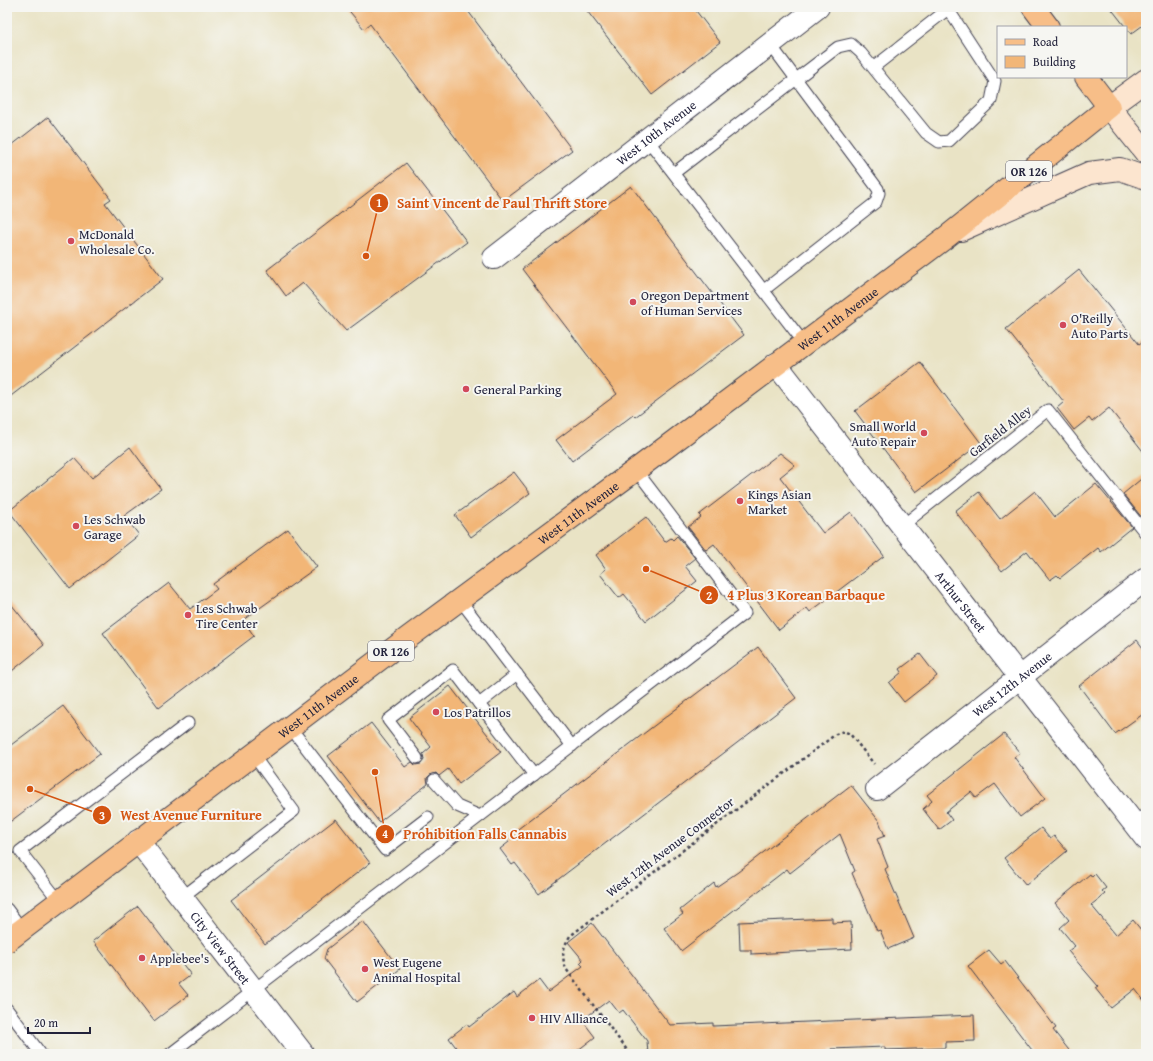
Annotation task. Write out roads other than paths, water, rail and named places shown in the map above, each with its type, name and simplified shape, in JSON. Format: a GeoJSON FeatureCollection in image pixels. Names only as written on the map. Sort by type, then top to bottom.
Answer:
{"type":"FeatureCollection","features":[{"type":"Feature","properties":{"kind":"main road"},"geometry":{"type":"LineString","coordinates":[[1033,7],[1047,26]]}},
{"type":"Feature","properties":{"kind":"main road"},"geometry":{"type":"LineString","coordinates":[[1087,78],[1146,153]]}},
{"type":"Feature","properties":{"kind":"main road","name":"West 11th Avenue"},"geometry":{"type":"LineString","coordinates":[[15,935],[290,727],[949,235],[1109,107],[1146,80]]}},
{"type":"Feature","properties":{"kind":"main road"},"geometry":{"type":"LineString","coordinates":[[949,235],[1089,173],[1120,169],[1146,178]]}},
{"type":"Feature","properties":{"kind":"street","name":"West 10th Avenue"},"geometry":{"type":"LineString","coordinates":[[494,258],[818,7]]}},
{"type":"Feature","properties":{"kind":"street","name":"Arthur Street"},"geometry":{"type":"LineString","coordinates":[[776,364],[1020,678],[1142,826]]}},
{"type":"Feature","properties":{"kind":"street","name":"West 12th Avenue"},"geometry":{"type":"LineString","coordinates":[[882,785],[1146,579]]}},
{"type":"Feature","properties":{"kind":"street","name":"City View Street"},"geometry":{"type":"LineString","coordinates":[[138,842],[303,1054]]}},
{"type":"Feature","properties":{"kind":"lane"},"geometry":{"type":"LineString","coordinates":[[674,173],[838,47],[851,44],[874,67],[926,134],[939,142],[949,141],[991,101],[995,81],[950,8],[874,67]]}},
{"type":"Feature","properties":{"kind":"lane"},"geometry":{"type":"LineString","coordinates":[[764,290],[862,214],[876,202],[879,193],[878,189],[770,44]]}},
{"type":"Feature","properties":{"kind":"lane"},"geometry":{"type":"LineString","coordinates":[[647,140],[804,343]]}},
{"type":"Feature","properties":{"kind":"lane","name":"Garfield Alley"},"geometry":{"type":"LineString","coordinates":[[902,526],[1048,410],[1146,534]]}},
{"type":"Feature","properties":{"kind":"lane"},"geometry":{"type":"LineString","coordinates":[[170,1054],[745,613],[636,470]]}},
{"type":"Feature","properties":{"kind":"lane"},"geometry":{"type":"LineString","coordinates":[[460,600],[572,746]]}},
{"type":"Feature","properties":{"kind":"lane"},"geometry":{"type":"LineString","coordinates":[[417,758],[388,720],[453,670],[534,775]]}},
{"type":"Feature","properties":{"kind":"lane"},"geometry":{"type":"LineString","coordinates":[[480,704],[517,674]]}},
{"type":"Feature","properties":{"kind":"lane"},"geometry":{"type":"LineString","coordinates":[[59,902],[20,851],[188,723]]}},
{"type":"Feature","properties":{"kind":"lane"},"geometry":{"type":"LineString","coordinates":[[290,727],[384,850],[428,817]]}},
{"type":"Feature","properties":{"kind":"lane"},"geometry":{"type":"LineString","coordinates":[[181,898],[294,811],[253,755]]}},
{"type":"Feature","properties":{"kind":"lane"},"geometry":{"type":"LineString","coordinates":[[434,780],[457,806],[480,816]]}},
{"type":"Feature","properties":{"kind":"lane"},"geometry":{"type":"LineString","coordinates":[[7,909],[15,935]]}},
{"type":"Feature","properties":{"kind":"lane"},"geometry":{"type":"LineString","coordinates":[[7,1009],[41,1054]]}},
{"type":"Feature","properties":{"kind":"place","name":"McDonald Wholesale Co."},"geometry":{"type":"Point","coordinates":[71,241]}},
{"type":"Feature","properties":{"kind":"place","name":"Saint Vincent de Paul Thrift Store"},"geometry":{"type":"Point","coordinates":[366,256]}},
{"type":"Feature","properties":{"kind":"place","name":"Oregon Department of Human Services"},"geometry":{"type":"Point","coordinates":[633,302]}},
{"type":"Feature","properties":{"kind":"place","name":"O'Reilly Auto Parts"},"geometry":{"type":"Point","coordinates":[1063,325]}},
{"type":"Feature","properties":{"kind":"place","name":"General Parking"},"geometry":{"type":"Point","coordinates":[466,389]}},
{"type":"Feature","properties":{"kind":"place","name":"Small World Auto Repair"},"geometry":{"type":"Point","coordinates":[924,433]}},
{"type":"Feature","properties":{"kind":"place","name":"Kings Asian Market"},"geometry":{"type":"Point","coordinates":[740,501]}},
{"type":"Feature","properties":{"kind":"place","name":"Les Schwab Garage"},"geometry":{"type":"Point","coordinates":[76,526]}},
{"type":"Feature","properties":{"kind":"place","name":"4 Plus 3 Korean Barbaque"},"geometry":{"type":"Point","coordinates":[646,569]}},
{"type":"Feature","properties":{"kind":"place","name":"Les Schwab Tire Center"},"geometry":{"type":"Point","coordinates":[188,615]}},
{"type":"Feature","properties":{"kind":"place","name":"Los Patrillos"},"geometry":{"type":"Point","coordinates":[436,712]}},
{"type":"Feature","properties":{"kind":"place","name":"Prohibition Falls Cannabis"},"geometry":{"type":"Point","coordinates":[375,772]}},
{"type":"Feature","properties":{"kind":"place","name":"West Avenue Furniture"},"geometry":{"type":"Point","coordinates":[30,789]}},
{"type":"Feature","properties":{"kind":"place","name":"Applebee's"},"geometry":{"type":"Point","coordinates":[142,958]}},
{"type":"Feature","properties":{"kind":"place","name":"West Eugene Animal Hospital"},"geometry":{"type":"Point","coordinates":[365,969]}},
{"type":"Feature","properties":{"kind":"place","name":"HIV Alliance"},"geometry":{"type":"Point","coordinates":[532,1018]}}]}
